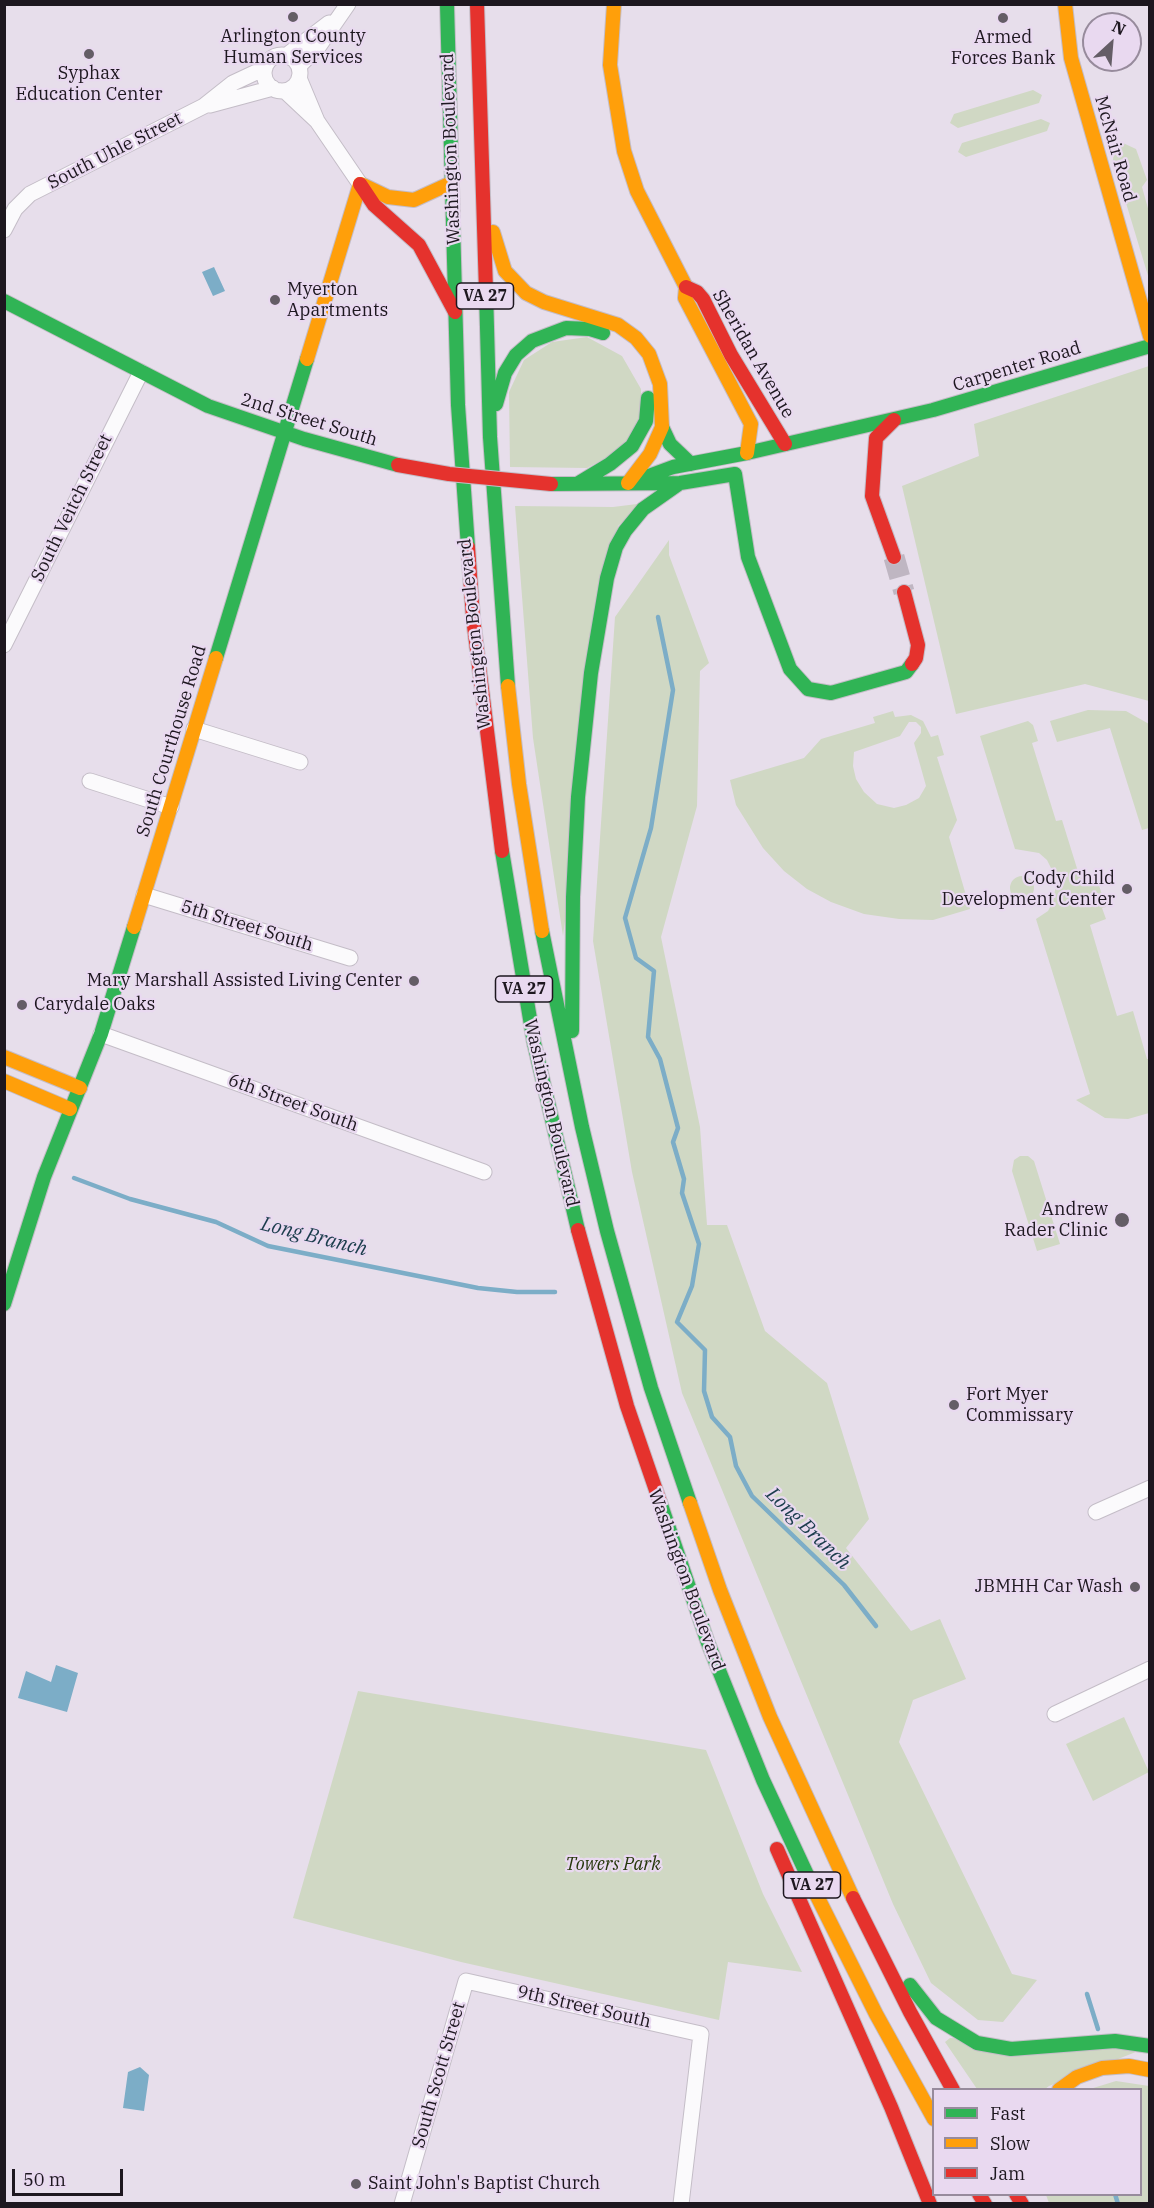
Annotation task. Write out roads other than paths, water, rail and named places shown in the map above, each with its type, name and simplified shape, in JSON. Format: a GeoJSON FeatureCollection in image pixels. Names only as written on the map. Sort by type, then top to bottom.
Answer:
{"type":"FeatureCollection","features":[{"type":"Feature","properties":{"kind":"main road","name":"Washington Boulevard"},"geometry":{"type":"LineString","coordinates":[[447,4],[455,312],[464,512],[478,671],[498,830],[524,988],[563,1169],[597,1305],[643,1456],[708,1643],[763,1780],[807,1875],[876,2014],[932,2117]]}},
{"type":"Feature","properties":{"kind":"main road","name":"Washington Boulevard"},"geometry":{"type":"LineString","coordinates":[[477,4],[490,437],[497,570],[513,741],[544,944],[571,1077],[613,1252],[666,1438],[716,1580],[762,1696],[838,1867],[895,1984],[952,2088]]}},
{"type":"Feature","properties":{"kind":"main road","name":"Sheridan Avenue"},"geometry":{"type":"LineString","coordinates":[[614,4],[610,65],[614,102],[624,152],[637,191],[686,287],[685,298],[751,424],[747,453]]}},
{"type":"Feature","properties":{"kind":"main road","name":"McNair Road"},"geometry":{"type":"LineString","coordinates":[[1065,4],[1071,58],[1149,336]]}},
{"type":"Feature","properties":{"kind":"main road"},"geometry":{"type":"LineString","coordinates":[[433,11],[435,52],[450,114]]}},
{"type":"Feature","properties":{"kind":"main road"},"geometry":{"type":"LineString","coordinates":[[481,155],[496,246],[505,272],[518,287],[534,298],[618,325],[636,338],[649,354],[657,372],[663,406],[662,427],[650,454],[628,483]]}},
{"type":"Feature","properties":{"kind":"main road"},"geometry":{"type":"LineString","coordinates":[[360,183],[388,197],[414,200],[451,183]]}},
{"type":"Feature","properties":{"kind":"main road"},"geometry":{"type":"LineString","coordinates":[[360,183],[374,205],[419,245],[455,312]]}},
{"type":"Feature","properties":{"kind":"main road","name":"South Courthouse Road"},"geometry":{"type":"LineString","coordinates":[[4,1304],[44,1178],[101,1034],[360,183]]}},
{"type":"Feature","properties":{"kind":"main road","name":"Sheridan Avenue"},"geometry":{"type":"LineString","coordinates":[[686,287],[698,292],[703,299],[731,356],[785,444]]}},
{"type":"Feature","properties":{"kind":"main road","name":"2nd Street South"},"geometry":{"type":"LineString","coordinates":[[4,301],[215,409],[285,433],[398,465],[449,474],[551,484],[680,483],[735,474],[748,556],[790,669],[808,689],[831,693],[906,672],[916,658],[918,645],[904,592]]}},
{"type":"Feature","properties":{"kind":"main road"},"geometry":{"type":"LineString","coordinates":[[490,437],[501,381],[523,347],[542,335],[566,328],[590,329],[610,336],[626,348],[639,364],[646,383],[648,413],[638,438],[626,453],[577,484]]}},
{"type":"Feature","properties":{"kind":"main road","name":"Carpenter Road"},"geometry":{"type":"LineString","coordinates":[[708,461],[946,407],[1149,346]]}},
{"type":"Feature","properties":{"kind":"main road"},"geometry":{"type":"LineString","coordinates":[[894,420],[876,438],[873,502],[894,557]]}},
{"type":"Feature","properties":{"kind":"main road"},"geometry":{"type":"LineString","coordinates":[[662,427],[670,444],[692,464]]}},
{"type":"Feature","properties":{"kind":"main road","name":"2nd Street South"},"geometry":{"type":"LineString","coordinates":[[628,483],[708,461]]}},
{"type":"Feature","properties":{"kind":"main road"},"geometry":{"type":"LineString","coordinates":[[571,1077],[572,930],[578,797],[591,673],[604,592],[613,556],[625,531],[643,509],[680,483]]}},
{"type":"Feature","properties":{"kind":"main road"},"geometry":{"type":"LineString","coordinates":[[4,1057],[80,1088]]}},
{"type":"Feature","properties":{"kind":"main road"},"geometry":{"type":"LineString","coordinates":[[4,1081],[70,1109]]}},
{"type":"Feature","properties":{"kind":"main road"},"geometry":{"type":"LineString","coordinates":[[708,1643],[737,1748],[758,1802]]}},
{"type":"Feature","properties":{"kind":"main road"},"geometry":{"type":"LineString","coordinates":[[772,1839],[891,2108],[930,2204]]}},
{"type":"Feature","properties":{"kind":"main road"},"geometry":{"type":"LineString","coordinates":[[838,1867],[921,2001],[936,2018],[956,2032],[977,2043],[1011,2049],[1115,2041],[1149,2046]]}},
{"type":"Feature","properties":{"kind":"main road"},"geometry":{"type":"LineString","coordinates":[[1062,2088],[1077,2077],[1102,2068],[1129,2066],[1149,2070]]}},
{"type":"Feature","properties":{"kind":"street"},"geometry":{"type":"LineString","coordinates":[[344,9],[287,55],[274,56],[264,68],[266,82],[279,89],[317,121],[360,183]]}},
{"type":"Feature","properties":{"kind":"street"},"geometry":{"type":"LineString","coordinates":[[279,89],[294,86],[299,72],[344,9]]}},
{"type":"Feature","properties":{"kind":"street"},"geometry":{"type":"LineString","coordinates":[[287,55],[299,72],[317,121]]}},
{"type":"Feature","properties":{"kind":"street","name":"South Uhle Street"},"geometry":{"type":"LineString","coordinates":[[4,230],[15,209],[26,197],[204,106],[233,83],[264,68]]}},
{"type":"Feature","properties":{"kind":"street","name":"South Uhle Street"},"geometry":{"type":"LineString","coordinates":[[204,106],[279,89]]}},
{"type":"Feature","properties":{"kind":"street","name":"South Veitch Street"},"geometry":{"type":"LineString","coordinates":[[4,645],[141,372]]}},
{"type":"Feature","properties":{"kind":"street"},"geometry":{"type":"LineString","coordinates":[[194,729],[300,762]]}},
{"type":"Feature","properties":{"kind":"street"},"geometry":{"type":"LineString","coordinates":[[90,781],[171,807]]}},
{"type":"Feature","properties":{"kind":"street","name":"5th Street South"},"geometry":{"type":"LineString","coordinates":[[144,895],[350,958]]}},
{"type":"Feature","properties":{"kind":"street","name":"6th Street South"},"geometry":{"type":"LineString","coordinates":[[101,1034],[484,1172]]}},
{"type":"Feature","properties":{"kind":"street"},"geometry":{"type":"LineString","coordinates":[[1096,1512],[1149,1488]]}},
{"type":"Feature","properties":{"kind":"street"},"geometry":{"type":"LineString","coordinates":[[1055,1714],[1149,1669]]}},
{"type":"Feature","properties":{"kind":"street","name":"9th Street South"},"geometry":{"type":"LineString","coordinates":[[466,1981],[701,2034],[681,2204]]}},
{"type":"Feature","properties":{"kind":"street","name":"South Scott Street"},"geometry":{"type":"LineString","coordinates":[[402,2204],[466,1981]]}},
{"type":"Feature","properties":{"kind":"water"},"geometry":{"type":"Polygon","coordinates":[[[214,267],[225,291],[213,296],[202,272],[214,267]]]}},
{"type":"Feature","properties":{"kind":"water"},"geometry":{"type":"Polygon","coordinates":[[[56,1665],[78,1673],[67,1712],[18,1698],[26,1671],[51,1682],[56,1665]]]}},
{"type":"Feature","properties":{"kind":"water"},"geometry":{"type":"Polygon","coordinates":[[[140,2067],[149,2075],[144,2111],[123,2108],[128,2072],[140,2067]]]}},
{"type":"Feature","properties":{"kind":"waterway"},"geometry":{"type":"LineString","coordinates":[[658,617],[673,690],[651,828],[625,918],[636,958],[654,971],[648,1037],[660,1059],[678,1128],[673,1142],[684,1179],[682,1193],[699,1244],[692,1286],[677,1322],[705,1350],[704,1391],[712,1417],[730,1437],[736,1466],[752,1496],[844,1585],[876,1626]]}},
{"type":"Feature","properties":{"kind":"waterway","name":"Long Branch"},"geometry":{"type":"LineString","coordinates":[[74,1178],[130,1199],[216,1222],[268,1246],[478,1288],[517,1292],[555,1292]]}},
{"type":"Feature","properties":{"kind":"waterway","name":"Long Branch"},"geometry":{"type":"LineString","coordinates":[[1087,1994],[1098,2029]]}},
{"type":"Feature","properties":{"kind":"waterway","name":"Long Branch"},"geometry":{"type":"LineString","coordinates":[[1116,2196],[1118,2204]]}},
{"type":"Feature","properties":{"kind":"tunnel"},"geometry":{"type":"LineString","coordinates":[[894,557],[904,592]]}},
{"type":"Feature","properties":{"kind":"place","name":"Arlington County Human Services"},"geometry":{"type":"Point","coordinates":[293,17]}},
{"type":"Feature","properties":{"kind":"place","name":"Armed Forces Bank"},"geometry":{"type":"Point","coordinates":[1003,18]}},
{"type":"Feature","properties":{"kind":"place","name":"Syphax Education Center"},"geometry":{"type":"Point","coordinates":[89,54]}},
{"type":"Feature","properties":{"kind":"place","name":"Myerton Apartments"},"geometry":{"type":"Point","coordinates":[275,300]}},
{"type":"Feature","properties":{"kind":"place","name":"Cody Child Development Center"},"geometry":{"type":"Point","coordinates":[1127,889]}},
{"type":"Feature","properties":{"kind":"place","name":"Mary Marshall Assisted Living Center"},"geometry":{"type":"Point","coordinates":[414,981]}},
{"type":"Feature","properties":{"kind":"place","name":"Carydale Oaks"},"geometry":{"type":"Point","coordinates":[22,1005]}},
{"type":"Feature","properties":{"kind":"place","name":"Andrew Rader Clinic"},"geometry":{"type":"Point","coordinates":[1122,1220]}},
{"type":"Feature","properties":{"kind":"place","name":"Fort Myer Commissary"},"geometry":{"type":"Point","coordinates":[954,1405]}},
{"type":"Feature","properties":{"kind":"place","name":"JBMHH Car Wash"},"geometry":{"type":"Point","coordinates":[1135,1587]}},
{"type":"Feature","properties":{"kind":"place","name":"Saint John's Baptist Church"},"geometry":{"type":"Point","coordinates":[356,2184]}},
{"type":"Feature","properties":{"kind":"park label","name":"Towers Park"},"geometry":{"type":"Point","coordinates":[613,1865]}}]}
